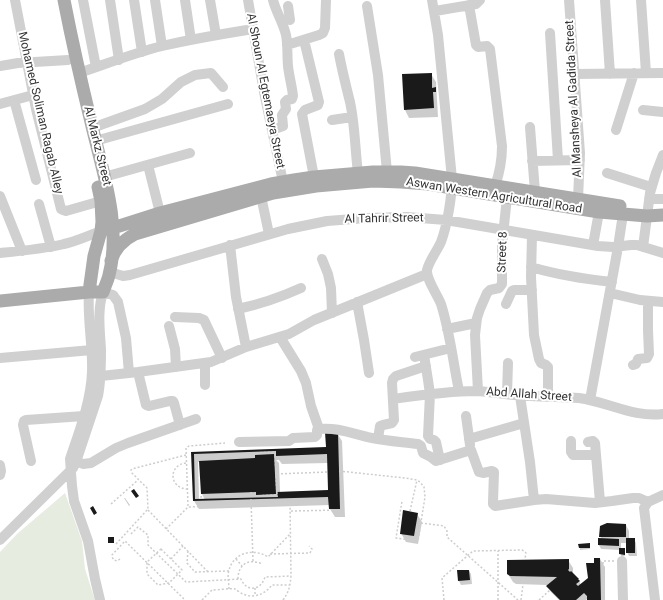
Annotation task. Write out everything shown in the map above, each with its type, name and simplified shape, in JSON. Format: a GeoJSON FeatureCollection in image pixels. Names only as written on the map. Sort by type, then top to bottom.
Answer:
{"type":"FeatureCollection","features":[{"type":"Feature","properties":{"kind":"main road","name":"Al Markz Street"},"geometry":{"type":"LineString","coordinates":[[56,0],[68,60],[91,130],[110,202],[107,230],[94,256],[89,292]]}},
{"type":"Feature","properties":{"kind":"main road","name":"Al Markz Street"},"geometry":{"type":"LineString","coordinates":[[64,0],[91,130],[102,212],[113,244],[110,267],[103,292]]}},
{"type":"Feature","properties":{"kind":"main road","name":"Aswan Western Agricultural Road"},"geometry":{"type":"LineString","coordinates":[[110,267],[116,250],[129,237],[135,234],[262,196],[373,177],[387,172],[415,173],[507,197],[599,212],[623,214],[653,211]]}},
{"type":"Feature","properties":{"kind":"main road","name":"Aswan Western Agricultural Road"},"geometry":{"type":"LineString","coordinates":[[107,230],[160,213],[283,182],[314,177],[358,173],[373,177],[414,183],[452,183],[495,186],[653,211]]}},
{"type":"Feature","properties":{"kind":"main road"},"geometry":{"type":"LineString","coordinates":[[0,301],[89,292],[103,292]]}},
{"type":"Feature","properties":{"kind":"street","name":"Mohamed Soliman Ragab Alley"},"geometry":{"type":"LineString","coordinates":[[15,0],[33,95],[61,208],[66,211],[101,201]]}},
{"type":"Feature","properties":{"kind":"street"},"geometry":{"type":"LineString","coordinates":[[83,0],[96,67]]}},
{"type":"Feature","properties":{"kind":"street"},"geometry":{"type":"LineString","coordinates":[[110,0],[119,60]]}},
{"type":"Feature","properties":{"kind":"street"},"geometry":{"type":"LineString","coordinates":[[134,0],[142,52]]}},
{"type":"Feature","properties":{"kind":"street"},"geometry":{"type":"LineString","coordinates":[[155,0],[162,46]]}},
{"type":"Feature","properties":{"kind":"street"},"geometry":{"type":"LineString","coordinates":[[185,0],[191,40]]}},
{"type":"Feature","properties":{"kind":"street"},"geometry":{"type":"LineString","coordinates":[[210,0],[216,36]]}},
{"type":"Feature","properties":{"kind":"street","name":"Al Shoun Al Egtemaeya Street"},"geometry":{"type":"LineString","coordinates":[[248,0],[283,182]]}},
{"type":"Feature","properties":{"kind":"street"},"geometry":{"type":"LineString","coordinates":[[273,0],[276,9],[287,19]]}},
{"type":"Feature","properties":{"kind":"street"},"geometry":{"type":"LineString","coordinates":[[287,46],[321,34],[324,31],[326,0]]}},
{"type":"Feature","properties":{"kind":"street"},"geometry":{"type":"LineString","coordinates":[[432,0],[439,42],[452,183],[441,241],[428,266],[427,274],[440,303],[447,329],[459,391]]}},
{"type":"Feature","properties":{"kind":"street"},"geometry":{"type":"LineString","coordinates":[[435,11],[478,3],[480,0]]}},
{"type":"Feature","properties":{"kind":"street","name":"Al Mansheya Al Gadida Street"},"geometry":{"type":"LineString","coordinates":[[569,0],[580,160],[578,199]]}},
{"type":"Feature","properties":{"kind":"street"},"geometry":{"type":"LineString","coordinates":[[605,0],[610,74]]}},
{"type":"Feature","properties":{"kind":"street"},"geometry":{"type":"LineString","coordinates":[[641,0],[646,73]]}},
{"type":"Feature","properties":{"kind":"street"},"geometry":{"type":"LineString","coordinates":[[469,5],[476,45],[478,47],[487,46],[490,49],[502,146],[501,162],[495,186]]}},
{"type":"Feature","properties":{"kind":"street"},"geometry":{"type":"LineString","coordinates":[[272,130],[283,126],[282,115],[286,109],[285,102],[292,99],[293,96],[288,66],[285,29],[288,6]]}},
{"type":"Feature","properties":{"kind":"street"},"geometry":{"type":"LineString","coordinates":[[366,6],[378,75],[387,172]]}},
{"type":"Feature","properties":{"kind":"street"},"geometry":{"type":"LineString","coordinates":[[79,73],[162,46],[253,29]]}},
{"type":"Feature","properties":{"kind":"street"},"geometry":{"type":"LineString","coordinates":[[550,33],[558,160]]}},
{"type":"Feature","properties":{"kind":"street"},"geometry":{"type":"LineString","coordinates":[[304,40],[319,102],[316,106],[302,112],[314,177]]}},
{"type":"Feature","properties":{"kind":"street"},"geometry":{"type":"LineString","coordinates":[[339,54],[343,78],[350,102],[358,173]]}},
{"type":"Feature","properties":{"kind":"street"},"geometry":{"type":"LineString","coordinates":[[0,66],[68,60]]}},
{"type":"Feature","properties":{"kind":"street"},"geometry":{"type":"LineString","coordinates":[[91,130],[144,110],[162,99],[181,82],[195,75],[211,72],[222,87]]}},
{"type":"Feature","properties":{"kind":"street"},"geometry":{"type":"LineString","coordinates":[[616,130],[634,73]]}},
{"type":"Feature","properties":{"kind":"street"},"geometry":{"type":"LineString","coordinates":[[575,74],[663,73]]}},
{"type":"Feature","properties":{"kind":"street"},"geometry":{"type":"LineString","coordinates":[[0,104],[33,95]]}},
{"type":"Feature","properties":{"kind":"street"},"geometry":{"type":"LineString","coordinates":[[14,100],[36,180]]}},
{"type":"Feature","properties":{"kind":"street"},"geometry":{"type":"LineString","coordinates":[[91,130],[228,104]]}},
{"type":"Feature","properties":{"kind":"street"},"geometry":{"type":"LineString","coordinates":[[643,110],[663,112]]}},
{"type":"Feature","properties":{"kind":"street"},"geometry":{"type":"LineString","coordinates":[[332,120],[352,117]]}},
{"type":"Feature","properties":{"kind":"street"},"geometry":{"type":"LineString","coordinates":[[530,127],[535,192]]}},
{"type":"Feature","properties":{"kind":"street"},"geometry":{"type":"LineString","coordinates":[[104,177],[190,153]]}},
{"type":"Feature","properties":{"kind":"street"},"geometry":{"type":"LineString","coordinates":[[643,246],[653,211],[651,187],[659,173],[663,155]]}},
{"type":"Feature","properties":{"kind":"street"},"geometry":{"type":"LineString","coordinates":[[532,160],[580,160]]}},
{"type":"Feature","properties":{"kind":"street"},"geometry":{"type":"LineString","coordinates":[[148,165],[160,213]]}},
{"type":"Feature","properties":{"kind":"street"},"geometry":{"type":"LineString","coordinates":[[607,173],[651,187]]}},
{"type":"Feature","properties":{"kind":"street"},"geometry":{"type":"LineString","coordinates":[[0,196],[22,250]]}},
{"type":"Feature","properties":{"kind":"street"},"geometry":{"type":"LineString","coordinates":[[262,196],[269,234]]}},
{"type":"Feature","properties":{"kind":"street","name":"Street 8"},"geometry":{"type":"LineString","coordinates":[[478,391],[475,335],[476,323],[487,293],[490,290],[499,288],[502,284],[502,245],[507,197]]}},
{"type":"Feature","properties":{"kind":"street"},"geometry":{"type":"LineString","coordinates":[[653,211],[663,199]]}},
{"type":"Feature","properties":{"kind":"street"},"geometry":{"type":"LineString","coordinates":[[39,204],[51,247]]}},
{"type":"Feature","properties":{"kind":"street"},"geometry":{"type":"LineString","coordinates":[[593,245],[599,212]]}},
{"type":"Feature","properties":{"kind":"street"},"geometry":{"type":"LineString","coordinates":[[590,400],[623,214]]}},
{"type":"Feature","properties":{"kind":"street","name":"Al Tahrir Street"},"geometry":{"type":"LineString","coordinates":[[110,267],[116,274],[123,276],[130,275],[269,234],[308,225],[347,219],[400,217],[446,220],[608,247],[631,245],[643,246],[663,253]]}},
{"type":"Feature","properties":{"kind":"street"},"geometry":{"type":"LineString","coordinates":[[0,252],[51,247],[107,230]]}},
{"type":"Feature","properties":{"kind":"street"},"geometry":{"type":"LineString","coordinates":[[532,235],[531,267],[535,343],[540,361],[548,367],[548,397]]}},
{"type":"Feature","properties":{"kind":"street"},"geometry":{"type":"LineString","coordinates":[[230,245],[238,309],[246,347]]}},
{"type":"Feature","properties":{"kind":"street"},"geometry":{"type":"LineString","coordinates":[[322,259],[328,274],[331,288],[332,312]]}},
{"type":"Feature","properties":{"kind":"street"},"geometry":{"type":"LineString","coordinates":[[531,267],[567,276],[612,282]]}},
{"type":"Feature","properties":{"kind":"street"},"geometry":{"type":"LineString","coordinates":[[100,376],[205,364],[246,347],[289,334],[332,312],[427,274]]}},
{"type":"Feature","properties":{"kind":"street"},"geometry":{"type":"LineString","coordinates":[[238,309],[262,304],[301,288]]}},
{"type":"Feature","properties":{"kind":"street"},"geometry":{"type":"LineString","coordinates":[[506,304],[512,291],[532,290]]}},
{"type":"Feature","properties":{"kind":"street"},"geometry":{"type":"LineString","coordinates":[[89,292],[88,309],[92,350],[92,373],[84,416],[72,463],[72,486],[74,501],[88,541],[100,600]]}},
{"type":"Feature","properties":{"kind":"street"},"geometry":{"type":"LineString","coordinates":[[0,540],[72,463],[98,396],[100,376],[99,316],[103,292],[114,295],[118,302],[134,373],[146,405],[149,406],[172,401],[174,403],[180,424]]}},
{"type":"Feature","properties":{"kind":"street"},"geometry":{"type":"LineString","coordinates":[[610,293],[648,301],[663,302]]}},
{"type":"Feature","properties":{"kind":"street"},"geometry":{"type":"LineString","coordinates":[[633,365],[636,364],[638,359],[647,358],[649,354],[648,301]]}},
{"type":"Feature","properties":{"kind":"street"},"geometry":{"type":"LineString","coordinates":[[357,302],[369,373]]}},
{"type":"Feature","properties":{"kind":"street"},"geometry":{"type":"LineString","coordinates":[[176,367],[172,322],[199,318],[204,320],[222,358]]}},
{"type":"Feature","properties":{"kind":"street"},"geometry":{"type":"LineString","coordinates":[[447,329],[476,323]]}},
{"type":"Feature","properties":{"kind":"street"},"geometry":{"type":"LineString","coordinates":[[239,442],[290,441],[292,438],[315,437],[317,435],[319,429],[311,406],[306,383],[301,371],[280,337]]}},
{"type":"Feature","properties":{"kind":"street"},"geometry":{"type":"LineString","coordinates":[[440,460],[436,442],[428,436],[430,394],[426,366],[419,356],[451,348]]}},
{"type":"Feature","properties":{"kind":"street"},"geometry":{"type":"LineString","coordinates":[[0,358],[92,350]]}},
{"type":"Feature","properties":{"kind":"street"},"geometry":{"type":"LineString","coordinates":[[507,394],[508,363]]}},
{"type":"Feature","properties":{"kind":"street"},"geometry":{"type":"LineString","coordinates":[[205,364],[205,385]]}},
{"type":"Feature","properties":{"kind":"street"},"geometry":{"type":"LineString","coordinates":[[378,439],[380,426],[391,424],[394,421],[392,383],[394,377],[426,366]]}},
{"type":"Feature","properties":{"kind":"street","name":"Abd Allah Street"},"geometry":{"type":"LineString","coordinates":[[393,399],[459,391],[478,391],[520,396],[577,398],[590,400],[641,414],[663,414]]}},
{"type":"Feature","properties":{"kind":"street"},"geometry":{"type":"LineString","coordinates":[[520,396],[534,500]]}},
{"type":"Feature","properties":{"kind":"street"},"geometry":{"type":"LineString","coordinates":[[31,461],[23,425],[24,421],[84,416]]}},
{"type":"Feature","properties":{"kind":"street"},"geometry":{"type":"LineString","coordinates":[[466,416],[471,450],[479,472],[494,472],[494,506],[497,507],[534,500],[554,499],[600,502],[639,498],[648,502]]}},
{"type":"Feature","properties":{"kind":"street"},"geometry":{"type":"LineString","coordinates":[[72,463],[91,463],[116,448],[196,419]]}},
{"type":"Feature","properties":{"kind":"street"},"geometry":{"type":"LineString","coordinates":[[469,439],[524,423]]}},
{"type":"Feature","properties":{"kind":"street"},"geometry":{"type":"LineString","coordinates":[[319,429],[327,428],[341,430],[378,439],[418,444],[421,446],[423,453],[431,456],[435,460],[440,460],[471,450]]}},
{"type":"Feature","properties":{"kind":"street"},"geometry":{"type":"LineString","coordinates":[[571,441],[573,455],[596,455]]}},
{"type":"Feature","properties":{"kind":"street"},"geometry":{"type":"LineString","coordinates":[[588,442],[595,443],[600,502]]}},
{"type":"Feature","properties":{"kind":"street"},"geometry":{"type":"LineString","coordinates":[[0,465],[0,475]]}},
{"type":"Feature","properties":{"kind":"street"},"geometry":{"type":"LineString","coordinates":[[655,600],[644,506],[648,502],[663,495]]}},
{"type":"Feature","properties":{"kind":"street"},"geometry":{"type":"LineString","coordinates":[[622,561],[623,600]]}},
{"type":"Feature","properties":{"kind":"path"},"geometry":{"type":"LineString","coordinates":[[291,511],[342,510],[340,438]]}},
{"type":"Feature","properties":{"kind":"path"},"geometry":{"type":"LineString","coordinates":[[188,507],[186,449],[188,446],[225,443]]}},
{"type":"Feature","properties":{"kind":"path"},"geometry":{"type":"LineString","coordinates":[[275,452],[277,495],[254,496],[254,494],[251,496],[198,497],[197,458],[253,456],[253,453],[275,452]]}},
{"type":"Feature","properties":{"kind":"path"},"geometry":{"type":"LineString","coordinates":[[186,455],[132,469],[131,471],[147,488],[148,509],[208,572]]}},
{"type":"Feature","properties":{"kind":"path"},"geometry":{"type":"LineString","coordinates":[[186,463],[176,467],[173,476],[175,483],[180,488],[187,489]]}},
{"type":"Feature","properties":{"kind":"path"},"geometry":{"type":"LineString","coordinates":[[340,471],[405,478],[417,480],[422,484],[425,492],[418,541],[396,538],[402,501]]}},
{"type":"Feature","properties":{"kind":"path"},"geometry":{"type":"LineString","coordinates":[[276,474],[327,472]]}},
{"type":"Feature","properties":{"kind":"path"},"geometry":{"type":"LineString","coordinates":[[111,504],[138,480]]}},
{"type":"Feature","properties":{"kind":"path"},"geometry":{"type":"LineString","coordinates":[[410,511],[417,480]]}},
{"type":"Feature","properties":{"kind":"path"},"geometry":{"type":"LineString","coordinates":[[251,496],[253,561]]}},
{"type":"Feature","properties":{"kind":"path"},"geometry":{"type":"LineString","coordinates":[[166,529],[188,507],[322,502]]}},
{"type":"Feature","properties":{"kind":"path"},"geometry":{"type":"LineString","coordinates":[[283,600],[288,594],[291,576],[290,503]]}},
{"type":"Feature","properties":{"kind":"path"},"geometry":{"type":"LineString","coordinates":[[116,544],[148,509]]}},
{"type":"Feature","properties":{"kind":"path"},"geometry":{"type":"LineString","coordinates":[[421,523],[444,526],[447,531],[447,537],[518,600]]}},
{"type":"Feature","properties":{"kind":"path"},"geometry":{"type":"LineString","coordinates":[[131,534],[138,527],[148,535],[148,545],[186,582],[241,579],[242,582],[248,587],[255,588],[262,584],[266,577],[291,576]]}},
{"type":"Feature","properties":{"kind":"path"},"geometry":{"type":"LineString","coordinates":[[229,589],[229,571],[232,563],[236,559],[245,553],[252,552],[258,552],[268,557],[291,533]]}},
{"type":"Feature","properties":{"kind":"path"},"geometry":{"type":"LineString","coordinates":[[120,560],[114,560],[112,555],[125,541],[185,600]]}},
{"type":"Feature","properties":{"kind":"path"},"geometry":{"type":"LineString","coordinates":[[171,559],[183,546]]}},
{"type":"Feature","properties":{"kind":"path"},"geometry":{"type":"LineString","coordinates":[[270,554],[310,553],[312,549],[309,546]]}},
{"type":"Feature","properties":{"kind":"path"},"geometry":{"type":"LineString","coordinates":[[161,549],[171,559],[182,570],[169,583],[158,585],[147,574],[148,562],[161,549]]}},
{"type":"Feature","properties":{"kind":"path"},"geometry":{"type":"LineString","coordinates":[[188,551],[187,564],[195,572],[229,571]]}},
{"type":"Feature","properties":{"kind":"path"},"geometry":{"type":"LineString","coordinates":[[444,600],[442,578],[473,551],[524,551],[526,553],[525,560]]}},
{"type":"Feature","properties":{"kind":"path"},"geometry":{"type":"LineString","coordinates":[[498,551],[498,600]]}},
{"type":"Feature","properties":{"kind":"path"},"geometry":{"type":"LineString","coordinates":[[236,559],[242,566]]}},
{"type":"Feature","properties":{"kind":"path"},"geometry":{"type":"LineString","coordinates":[[238,579],[238,574],[242,566],[253,561],[262,564]]}},
{"type":"Feature","properties":{"kind":"path"},"geometry":{"type":"LineString","coordinates":[[603,600],[603,561],[622,561]]}},
{"type":"Feature","properties":{"kind":"path"},"geometry":{"type":"LineString","coordinates":[[521,600],[524,576]]}},
{"type":"Feature","properties":{"kind":"path"},"geometry":{"type":"LineString","coordinates":[[202,600],[212,590],[235,589],[246,596],[255,596],[263,593],[272,585],[290,585]]}},
{"type":"Feature","properties":{"kind":"path"},"geometry":{"type":"LineString","coordinates":[[255,588],[255,596]]}},
{"type":"Feature","properties":{"kind":"path"},"geometry":{"type":"LineString","coordinates":[[539,600],[550,590]]}},
{"type":"Feature","properties":{"kind":"shaded area"},"geometry":{"type":"Polygon","coordinates":[[[65,493],[82,541],[85,569],[95,600],[0,600],[0,552],[17,534],[65,493]]]}},
{"type":"Feature","properties":{"kind":"building"},"geometry":{"type":"Polygon","coordinates":[[[432,73],[432,88],[436,87],[436,92],[433,92],[434,108],[404,110],[402,74],[432,73]]]}},
{"type":"Feature","properties":{"kind":"building"},"geometry":{"type":"Polygon","coordinates":[[[325,432],[338,432],[340,509],[329,509],[328,497],[193,501],[191,452],[326,447],[325,432]],[[276,451],[194,454],[195,499],[278,497],[277,492],[328,490],[327,454],[276,456],[276,451]]]}},
{"type":"Feature","properties":{"kind":"building"},"geometry":{"type":"Polygon","coordinates":[[[274,454],[276,494],[256,495],[256,492],[201,494],[199,461],[255,458],[255,455],[274,454]]]}},
{"type":"Feature","properties":{"kind":"building"},"geometry":{"type":"Polygon","coordinates":[[[134,489],[139,496],[136,498],[131,491],[134,489]]]}},
{"type":"Feature","properties":{"kind":"building"},"geometry":{"type":"Polygon","coordinates":[[[93,506],[97,513],[94,515],[90,508],[93,506]]]}},
{"type":"Feature","properties":{"kind":"building"},"geometry":{"type":"Polygon","coordinates":[[[403,510],[418,513],[414,536],[400,534],[403,510]]]}},
{"type":"Feature","properties":{"kind":"building"},"geometry":{"type":"Polygon","coordinates":[[[607,523],[626,524],[626,537],[599,537],[600,526],[607,523]]]}},
{"type":"Feature","properties":{"kind":"building"},"geometry":{"type":"Polygon","coordinates":[[[108,537],[114,537],[114,543],[108,543],[108,537]]]}},
{"type":"Feature","properties":{"kind":"building"},"geometry":{"type":"Polygon","coordinates":[[[598,538],[619,539],[619,546],[598,545],[598,538]]]}},
{"type":"Feature","properties":{"kind":"building"},"geometry":{"type":"Polygon","coordinates":[[[626,538],[635,538],[635,553],[626,553],[626,538]]]}},
{"type":"Feature","properties":{"kind":"building"},"geometry":{"type":"Polygon","coordinates":[[[590,543],[590,548],[579,548],[578,544],[590,543]]]}},
{"type":"Feature","properties":{"kind":"building"},"geometry":{"type":"Polygon","coordinates":[[[619,548],[625,548],[625,555],[619,554],[619,548]]]}},
{"type":"Feature","properties":{"kind":"building"},"geometry":{"type":"Polygon","coordinates":[[[594,558],[600,558],[601,600],[587,600],[587,596],[584,593],[576,600],[560,600],[546,586],[557,577],[510,576],[507,574],[507,560],[569,559],[568,570],[579,579],[580,581],[576,584],[578,586],[588,578],[586,563],[594,563],[594,558]]]}},
{"type":"Feature","properties":{"kind":"building"},"geometry":{"type":"Polygon","coordinates":[[[457,570],[469,570],[470,580],[458,581],[457,570]]]}}]}
